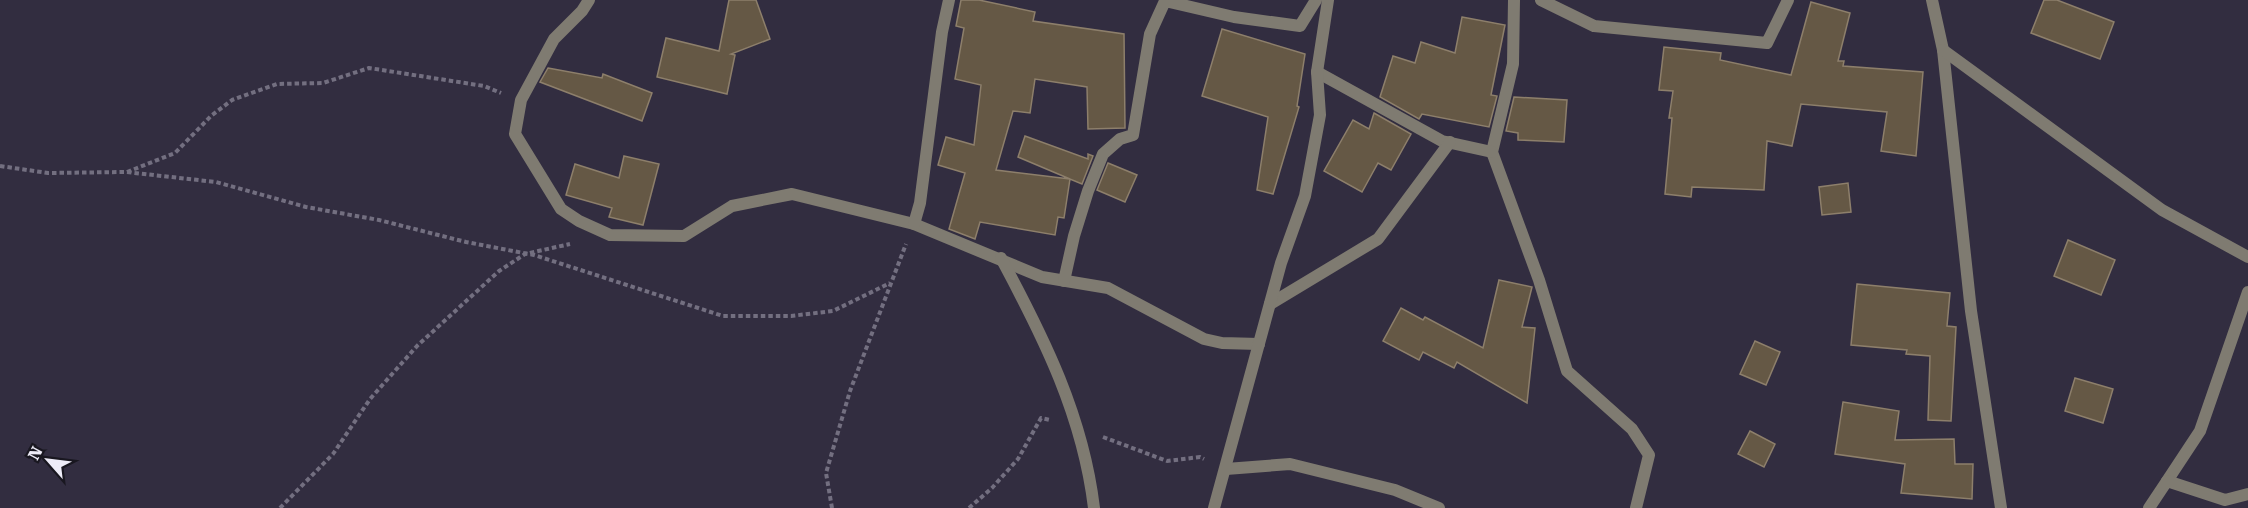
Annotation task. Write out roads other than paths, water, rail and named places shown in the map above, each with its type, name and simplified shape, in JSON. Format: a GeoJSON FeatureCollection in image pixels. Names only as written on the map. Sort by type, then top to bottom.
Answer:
{"type":"FeatureCollection","features":[{"type":"Feature","properties":{"kind":"street"},"geometry":{"type":"LineString","coordinates":[[590,0],[554,39],[521,100],[515,134],[561,209],[579,221],[610,235],[684,236],[732,206],[792,194],[914,224],[1001,258],[1042,277],[1108,288],[1204,339],[1222,343],[1259,344]]}},
{"type":"Feature","properties":{"kind":"street"},"geometry":{"type":"LineString","coordinates":[[914,224],[920,203],[942,32],[949,0]]}},
{"type":"Feature","properties":{"kind":"street"},"geometry":{"type":"LineString","coordinates":[[1064,281],[1074,236],[1088,191],[1103,154],[1120,139],[1133,135],[1150,34],[1164,0],[1234,17],[1300,26],[1316,0]]}},
{"type":"Feature","properties":{"kind":"street"},"geometry":{"type":"LineString","coordinates":[[1214,508],[1281,262],[1305,196],[1320,115],[1317,72],[1328,0]]}},
{"type":"Feature","properties":{"kind":"street"},"geometry":{"type":"LineString","coordinates":[[1514,0],[1513,64],[1492,152],[1539,280],[1567,371],[1632,429],[1649,454],[1636,508]]}},
{"type":"Feature","properties":{"kind":"street"},"geometry":{"type":"LineString","coordinates":[[1541,0],[1594,26],[1767,43],[1788,0]]}},
{"type":"Feature","properties":{"kind":"street"},"geometry":{"type":"LineString","coordinates":[[1932,0],[1943,50],[1971,312],[2001,508]]}},
{"type":"Feature","properties":{"kind":"street"},"geometry":{"type":"LineString","coordinates":[[1943,50],[2162,210],[2248,257]]}},
{"type":"Feature","properties":{"kind":"street"},"geometry":{"type":"LineString","coordinates":[[1317,72],[1442,141],[1492,152]]}},
{"type":"Feature","properties":{"kind":"street"},"geometry":{"type":"LineString","coordinates":[[1270,304],[1378,239],[1450,142]]}},
{"type":"Feature","properties":{"kind":"street"},"geometry":{"type":"LineString","coordinates":[[1001,258],[1058,371],[1077,426],[1094,508]]}},
{"type":"Feature","properties":{"kind":"street"},"geometry":{"type":"LineString","coordinates":[[2149,508],[2200,431],[2248,292]]}},
{"type":"Feature","properties":{"kind":"street"},"geometry":{"type":"LineString","coordinates":[[1226,469],[1290,464],[1395,490],[1438,508]]}},
{"type":"Feature","properties":{"kind":"street"},"geometry":{"type":"LineString","coordinates":[[2167,481],[2225,500],[2248,494]]}}]}
